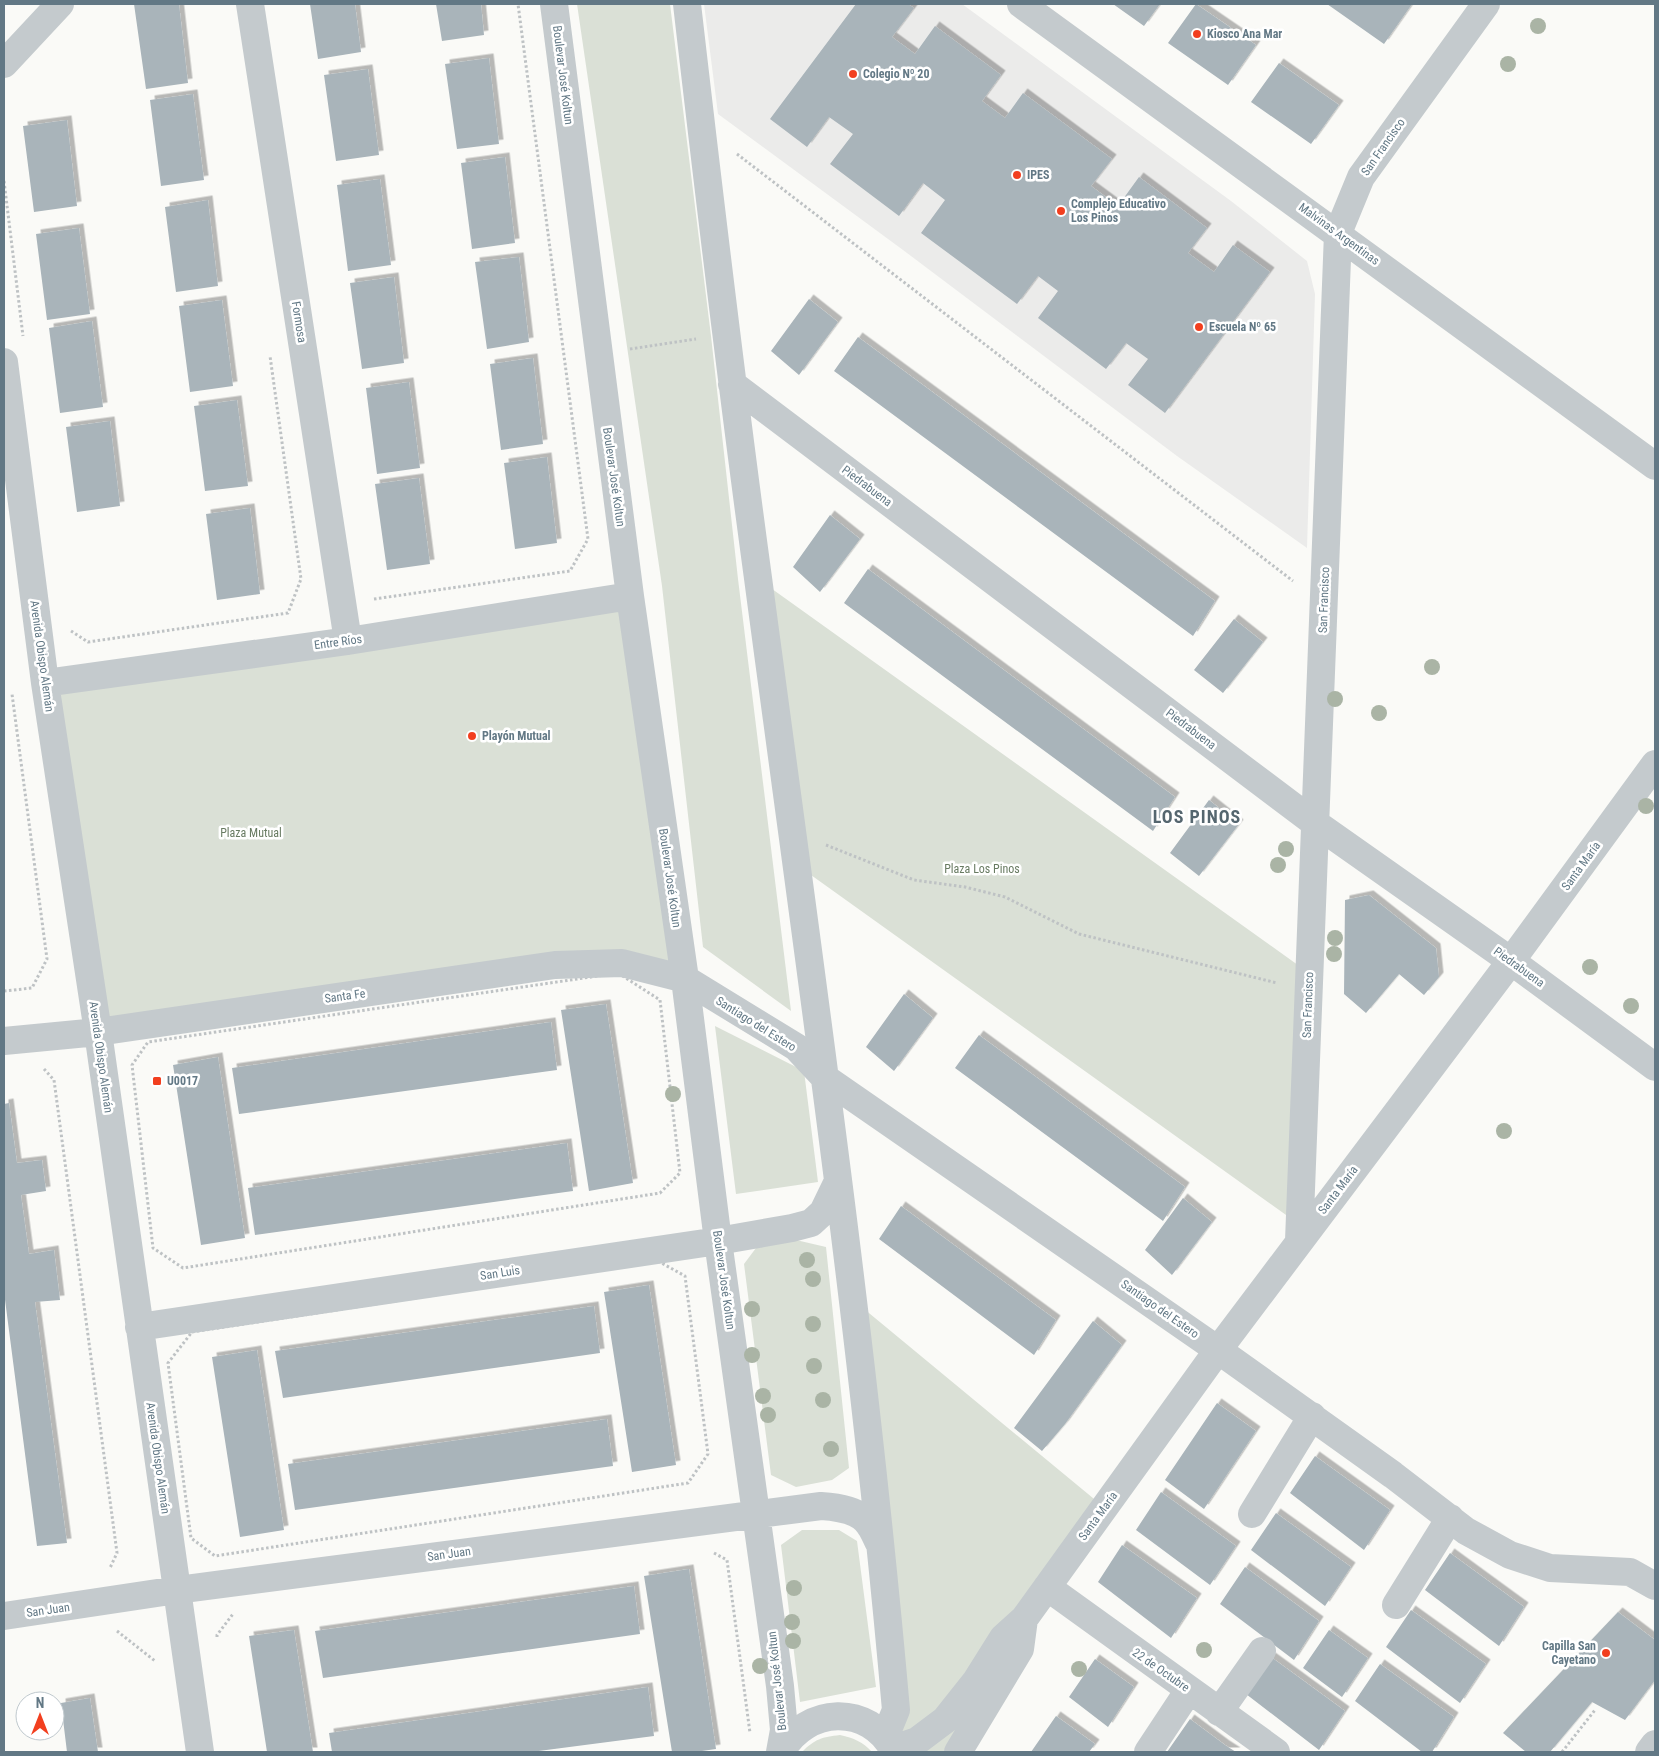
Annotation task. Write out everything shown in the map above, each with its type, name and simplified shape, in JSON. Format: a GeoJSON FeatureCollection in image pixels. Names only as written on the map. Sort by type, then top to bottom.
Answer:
{"type":"FeatureCollection","features":[{"type":"Feature","properties":{"kind":"street"},"geometry":{"type":"LineString","coordinates":[[4,64],[60,4]]}},
{"type":"Feature","properties":{"kind":"street","name":"Formosa"},"geometry":{"type":"LineString","coordinates":[[250,4],[348,641]]}},
{"type":"Feature","properties":{"kind":"street","name":"Boulevar José Koltun"},"geometry":{"type":"LineString","coordinates":[[554,4],[630,596],[685,979],[718,1240],[780,1686],[784,1730],[781,1752]]}},
{"type":"Feature","properties":{"kind":"street"},"geometry":{"type":"LineString","coordinates":[[687,4],[732,384],[826,1078],[896,1710],[891,1746]]}},
{"type":"Feature","properties":{"kind":"street","name":"Malvinas Argentinas"},"geometry":{"type":"LineString","coordinates":[[1021,4],[1338,233],[1655,466]]}},
{"type":"Feature","properties":{"kind":"street","name":"San Francisco"},"geometry":{"type":"LineString","coordinates":[[1299,1241],[1338,233],[1361,177],[1486,4]]}},
{"type":"Feature","properties":{"kind":"street","name":"Avenida Obispo Alemán"},"geometry":{"type":"LineString","coordinates":[[4,362],[45,682],[98,1032],[200,1752]]}},
{"type":"Feature","properties":{"kind":"street","name":"Piedrabuena"},"geometry":{"type":"LineString","coordinates":[[732,384],[1315,823],[1511,961],[1655,1067]]}},
{"type":"Feature","properties":{"kind":"street","name":"Entre Ríos"},"geometry":{"type":"LineString","coordinates":[[45,682],[348,641],[630,596]]}},
{"type":"Feature","properties":{"kind":"street","name":"Santa María"},"geometry":{"type":"LineString","coordinates":[[891,1746],[917,1741],[945,1720],[976,1681],[1003,1638],[1024,1619],[1218,1350],[1511,961],[1655,764]]}},
{"type":"Feature","properties":{"kind":"street","name":"Santa Fe"},"geometry":{"type":"LineString","coordinates":[[4,1041],[98,1032],[555,965],[622,963],[685,979]]}},
{"type":"Feature","properties":{"kind":"street","name":"Santiago del Estero"},"geometry":{"type":"LineString","coordinates":[[685,979],[796,1047],[826,1078],[1312,1416],[1394,1475],[1466,1531],[1510,1555],[1550,1568],[1630,1572],[1655,1586]]}},
{"type":"Feature","properties":{"kind":"street","name":"San Luis"},"geometry":{"type":"LineString","coordinates":[[139,1327],[792,1228],[811,1223],[824,1212],[838,1181]]}},
{"type":"Feature","properties":{"kind":"street"},"geometry":{"type":"LineString","coordinates":[[1252,1514],[1312,1416]]}},
{"type":"Feature","properties":{"kind":"street","name":"San Juan"},"geometry":{"type":"LineString","coordinates":[[4,1616],[177,1590],[821,1506],[842,1508],[869,1524],[879,1543]]}},
{"type":"Feature","properties":{"kind":"street"},"geometry":{"type":"LineString","coordinates":[[1396,1605],[1450,1518]]}},
{"type":"Feature","properties":{"kind":"street","name":"22 de Octubre"},"geometry":{"type":"LineString","coordinates":[[1047,1587],[1276,1752]]}},
{"type":"Feature","properties":{"kind":"street","name":"Santa María"},"geometry":{"type":"LineString","coordinates":[[958,1752],[1020,1649],[1024,1619]]}},
{"type":"Feature","properties":{"kind":"street"},"geometry":{"type":"LineString","coordinates":[[1219,1712],[1262,1651]]}},
{"type":"Feature","properties":{"kind":"street"},"geometry":{"type":"LineString","coordinates":[[1148,1752],[1189,1690]]}},
{"type":"Feature","properties":{"kind":"street"},"geometry":{"type":"LineString","coordinates":[[781,1752],[787,1742],[802,1726],[820,1718],[843,1716],[858,1719],[874,1726],[891,1746]]}},
{"type":"Feature","properties":{"kind":"street"},"geometry":{"type":"LineString","coordinates":[[1649,1752],[1655,1744]]}},
{"type":"Feature","properties":{"kind":"path"},"geometry":{"type":"LineString","coordinates":[[375,600],[570,571],[588,539],[518,4]]}},
{"type":"Feature","properties":{"kind":"path"},"geometry":{"type":"LineString","coordinates":[[701,126],[1323,605]]}},
{"type":"Feature","properties":{"kind":"path"},"geometry":{"type":"LineString","coordinates":[[598,354],[726,335]]}},
{"type":"Feature","properties":{"kind":"path"},"geometry":{"type":"LineString","coordinates":[[88,642],[288,613]]}},
{"type":"Feature","properties":{"kind":"path"},"geometry":{"type":"LineString","coordinates":[[4,991],[32,988],[46,959],[11,685]]}},
{"type":"Feature","properties":{"kind":"path"},"geometry":{"type":"LineString","coordinates":[[792,829],[822,844],[914,880],[965,887],[1005,897],[1079,934],[1245,976],[1308,989]]}},
{"type":"Feature","properties":{"kind":"path"},"geometry":{"type":"LineString","coordinates":[[618,974],[660,1000],[680,1172],[660,1194],[183,1268],[153,1248],[132,1065],[148,1042],[618,974]]}},
{"type":"Feature","properties":{"kind":"path"},"geometry":{"type":"LineString","coordinates":[[43,1068],[54,1080],[117,1553],[108,1574]]}},
{"type":"Feature","properties":{"kind":"path"},"geometry":{"type":"LineString","coordinates":[[168,1363],[191,1538],[215,1556],[688,1483],[708,1454],[685,1276]]}},
{"type":"Feature","properties":{"kind":"path"},"geometry":{"type":"LineString","coordinates":[[713,1552],[727,1560],[750,1734]]}},
{"type":"Feature","properties":{"kind":"path"},"geometry":{"type":"LineString","coordinates":[[218,1644],[217,1635],[238,1608]]}},
{"type":"Feature","properties":{"kind":"path"},"geometry":{"type":"LineString","coordinates":[[114,1628],[160,1665]]}},
{"type":"Feature","properties":{"kind":"path"},"geometry":{"type":"LineString","coordinates":[[1562,1752],[1595,1710]]}},
{"type":"Feature","properties":{"kind":"shaded area","name":"Complejo Educativo Los Pinos"},"geometry":{"type":"Polygon","coordinates":[[[704,4],[962,4],[1231,201],[1307,261],[1315,294],[1307,548],[1177,456],[718,114],[704,4]]]}},
{"type":"Feature","properties":{"kind":"green space"},"geometry":{"type":"Polygon","coordinates":[[[577,4],[670,4],[791,1011],[703,947],[662,586],[577,4]]]}},
{"type":"Feature","properties":{"kind":"green space","name":"Plaza Los Pinos"},"geometry":{"type":"Polygon","coordinates":[[[758,579],[1309,973],[1300,1225],[797,865],[758,579]]]}},
{"type":"Feature","properties":{"kind":"green space","name":"Plaza Mutual"},"geometry":{"type":"Polygon","coordinates":[[[630,596],[685,979],[622,963],[98,1032],[45,683],[630,596]]]}},
{"type":"Feature","properties":{"kind":"green space"},"geometry":{"type":"Polygon","coordinates":[[[715,1026],[804,1071],[818,1182],[736,1194],[715,1026]]]}},
{"type":"Feature","properties":{"kind":"green space"},"geometry":{"type":"Polygon","coordinates":[[[796,1240],[826,1247],[849,1468],[832,1480],[796,1487],[771,1475],[744,1264],[756,1248],[796,1240]]]}},
{"type":"Feature","properties":{"kind":"green space"},"geometry":{"type":"Polygon","coordinates":[[[852,1299],[1105,1508],[958,1752],[894,1752],[852,1299]]]}},
{"type":"Feature","properties":{"kind":"green space"},"geometry":{"type":"Polygon","coordinates":[[[802,1530],[839,1530],[857,1541],[876,1687],[800,1702],[781,1545],[802,1530]]]}},
{"type":"Feature","properties":{"kind":"green space"},"geometry":{"type":"Polygon","coordinates":[[[840,1735],[858,1741],[872,1752],[802,1752],[819,1739],[840,1735]]]}},
{"type":"Feature","properties":{"kind":"building"},"geometry":{"type":"Polygon","coordinates":[[[134,4],[179,4],[188,83],[146,89],[134,4]]]}},
{"type":"Feature","properties":{"kind":"building"},"geometry":{"type":"Polygon","coordinates":[[[310,4],[355,4],[361,52],[318,59],[310,4]]]}},
{"type":"Feature","properties":{"kind":"building"},"geometry":{"type":"Polygon","coordinates":[[[436,4],[481,4],[484,35],[442,41],[436,4]]]}},
{"type":"Feature","properties":{"kind":"building","name":"Complejo Educativo Los Pinos"},"geometry":{"type":"Polygon","coordinates":[[[856,4],[908,4],[914,8],[892,37],[915,54],[935,26],[1001,75],[982,101],[1005,118],[1023,93],[1112,159],[1091,186],[1118,206],[1139,177],[1207,228],[1188,253],[1214,272],[1233,245],[1270,272],[1165,413],[1128,385],[1148,359],[1126,343],[1106,369],[1038,318],[1058,291],[1038,276],[1017,304],[921,233],[945,200],[923,183],[899,216],[830,164],[853,134],[829,117],[807,147],[770,119],[856,4]]]}},
{"type":"Feature","properties":{"kind":"building"},"geometry":{"type":"Polygon","coordinates":[[[1113,4],[1160,4],[1144,26],[1113,4]]]}},
{"type":"Feature","properties":{"kind":"building"},"geometry":{"type":"Polygon","coordinates":[[[1196,4],[1256,45],[1228,85],[1168,43],[1196,4]]]}},
{"type":"Feature","properties":{"kind":"building"},"geometry":{"type":"Polygon","coordinates":[[[1327,4],[1412,4],[1384,44],[1327,4]]]}},
{"type":"Feature","properties":{"kind":"building"},"geometry":{"type":"Polygon","coordinates":[[[489,58],[499,144],[457,149],[445,64],[489,58]]]}},
{"type":"Feature","properties":{"kind":"building"},"geometry":{"type":"Polygon","coordinates":[[[1279,63],[1339,105],[1311,144],[1251,102],[1279,63]]]}},
{"type":"Feature","properties":{"kind":"building"},"geometry":{"type":"Polygon","coordinates":[[[368,69],[379,155],[336,161],[324,75],[368,69]]]}},
{"type":"Feature","properties":{"kind":"building"},"geometry":{"type":"Polygon","coordinates":[[[193,94],[204,180],[161,186],[150,100],[193,94]]]}},
{"type":"Feature","properties":{"kind":"building"},"geometry":{"type":"Polygon","coordinates":[[[67,120],[77,206],[34,212],[23,126],[67,120]]]}},
{"type":"Feature","properties":{"kind":"building"},"geometry":{"type":"Polygon","coordinates":[[[505,157],[515,243],[472,249],[461,163],[505,157]]]}},
{"type":"Feature","properties":{"kind":"building"},"geometry":{"type":"Polygon","coordinates":[[[380,179],[391,265],[348,271],[337,185],[380,179]]]}},
{"type":"Feature","properties":{"kind":"building"},"geometry":{"type":"Polygon","coordinates":[[[208,200],[218,286],[176,292],[165,207],[208,200]]]}},
{"type":"Feature","properties":{"kind":"building"},"geometry":{"type":"Polygon","coordinates":[[[79,228],[90,314],[47,320],[36,234],[79,228]]]}},
{"type":"Feature","properties":{"kind":"building"},"geometry":{"type":"Polygon","coordinates":[[[519,257],[529,342],[487,349],[475,262],[519,257]]]}},
{"type":"Feature","properties":{"kind":"building"},"geometry":{"type":"Polygon","coordinates":[[[394,277],[404,363],[362,369],[350,283],[394,277]]]}},
{"type":"Feature","properties":{"kind":"building"},"geometry":{"type":"Polygon","coordinates":[[[809,299],[838,322],[799,375],[771,351],[809,299]]]}},
{"type":"Feature","properties":{"kind":"building"},"geometry":{"type":"Polygon","coordinates":[[[222,300],[233,386],[190,392],[179,306],[222,300]]]}},
{"type":"Feature","properties":{"kind":"building"},"geometry":{"type":"Polygon","coordinates":[[[92,321],[103,407],[60,413],[49,328],[92,321]]]}},
{"type":"Feature","properties":{"kind":"building"},"geometry":{"type":"Polygon","coordinates":[[[858,337],[1215,601],[1193,636],[834,371],[858,337]]]}},
{"type":"Feature","properties":{"kind":"building"},"geometry":{"type":"Polygon","coordinates":[[[533,358],[543,444],[501,450],[490,364],[533,358]]]}},
{"type":"Feature","properties":{"kind":"building"},"geometry":{"type":"Polygon","coordinates":[[[409,382],[420,468],[377,474],[366,388],[409,382]]]}},
{"type":"Feature","properties":{"kind":"building"},"geometry":{"type":"Polygon","coordinates":[[[237,400],[248,486],[205,491],[194,406],[237,400]]]}},
{"type":"Feature","properties":{"kind":"building"},"geometry":{"type":"Polygon","coordinates":[[[110,421],[120,506],[77,512],[66,427],[110,421]]]}},
{"type":"Feature","properties":{"kind":"building"},"geometry":{"type":"Polygon","coordinates":[[[547,457],[557,543],[515,549],[504,463],[547,457]]]}},
{"type":"Feature","properties":{"kind":"building"},"geometry":{"type":"Polygon","coordinates":[[[419,478],[430,564],[387,570],[375,484],[419,478]]]}},
{"type":"Feature","properties":{"kind":"building"},"geometry":{"type":"Polygon","coordinates":[[[250,508],[260,594],[217,600],[206,514],[250,508]]]}},
{"type":"Feature","properties":{"kind":"building"},"geometry":{"type":"Polygon","coordinates":[[[830,515],[860,539],[820,592],[793,567],[830,515]]]}},
{"type":"Feature","properties":{"kind":"building"},"geometry":{"type":"Polygon","coordinates":[[[868,569],[1175,797],[1153,831],[844,603],[868,569]]]}},
{"type":"Feature","properties":{"kind":"building"},"geometry":{"type":"Polygon","coordinates":[[[1234,619],[1263,642],[1223,693],[1194,670],[1234,619]]]}},
{"type":"Feature","properties":{"kind":"building"},"geometry":{"type":"Polygon","coordinates":[[[1209,800],[1239,824],[1199,876],[1170,853],[1209,800]]]}},
{"type":"Feature","properties":{"kind":"building"},"geometry":{"type":"Polygon","coordinates":[[[1369,895],[1436,948],[1439,977],[1424,995],[1399,974],[1366,1013],[1344,994],[1345,900],[1369,895]]]}},
{"type":"Feature","properties":{"kind":"building"},"geometry":{"type":"Polygon","coordinates":[[[904,994],[933,1018],[894,1071],[866,1047],[904,994]]]}},
{"type":"Feature","properties":{"kind":"building"},"geometry":{"type":"Polygon","coordinates":[[[606,1004],[633,1183],[589,1191],[561,1010],[606,1004]]]}},
{"type":"Feature","properties":{"kind":"building"},"geometry":{"type":"Polygon","coordinates":[[[551,1022],[557,1070],[239,1114],[232,1068],[551,1022]]]}},
{"type":"Feature","properties":{"kind":"building"},"geometry":{"type":"Polygon","coordinates":[[[979,1035],[1185,1187],[1163,1221],[955,1068],[979,1035]]]}},
{"type":"Feature","properties":{"kind":"building"},"geometry":{"type":"Polygon","coordinates":[[[218,1057],[245,1238],[201,1245],[173,1065],[218,1057]]]}},
{"type":"Feature","properties":{"kind":"building"},"geometry":{"type":"Polygon","coordinates":[[[9,1103],[17,1163],[42,1160],[46,1191],[21,1195],[29,1254],[54,1250],[60,1300],[35,1302],[67,1543],[37,1546],[4,1292],[4,1104],[9,1103]]]}},
{"type":"Feature","properties":{"kind":"building"},"geometry":{"type":"Polygon","coordinates":[[[567,1143],[573,1191],[255,1235],[248,1188],[567,1143]]]}},
{"type":"Feature","properties":{"kind":"building"},"geometry":{"type":"Polygon","coordinates":[[[1183,1198],[1212,1222],[1172,1275],[1145,1250],[1183,1198]]]}},
{"type":"Feature","properties":{"kind":"building"},"geometry":{"type":"Polygon","coordinates":[[[901,1206],[1056,1320],[1034,1355],[879,1239],[901,1206]]]}},
{"type":"Feature","properties":{"kind":"building"},"geometry":{"type":"Polygon","coordinates":[[[649,1285],[676,1465],[632,1472],[604,1292],[649,1285]]]}},
{"type":"Feature","properties":{"kind":"building"},"geometry":{"type":"Polygon","coordinates":[[[594,1306],[600,1353],[283,1398],[275,1351],[594,1306]]]}},
{"type":"Feature","properties":{"kind":"building"},"geometry":{"type":"Polygon","coordinates":[[[1093,1321],[1122,1345],[1065,1424],[1042,1451],[1014,1428],[1093,1321]]]}},
{"type":"Feature","properties":{"kind":"building"},"geometry":{"type":"Polygon","coordinates":[[[257,1350],[284,1530],[240,1537],[212,1357],[257,1350]]]}},
{"type":"Feature","properties":{"kind":"building"},"geometry":{"type":"Polygon","coordinates":[[[1217,1403],[1256,1431],[1204,1509],[1165,1480],[1217,1403]]]}},
{"type":"Feature","properties":{"kind":"building"},"geometry":{"type":"Polygon","coordinates":[[[607,1419],[613,1466],[295,1510],[288,1464],[607,1419]]]}},
{"type":"Feature","properties":{"kind":"building"},"geometry":{"type":"Polygon","coordinates":[[[1315,1456],[1390,1510],[1364,1550],[1290,1493],[1315,1456]]]}},
{"type":"Feature","properties":{"kind":"building"},"geometry":{"type":"Polygon","coordinates":[[[1161,1492],[1236,1546],[1210,1585],[1136,1530],[1161,1492]]]}},
{"type":"Feature","properties":{"kind":"building"},"geometry":{"type":"Polygon","coordinates":[[[1276,1513],[1351,1567],[1325,1606],[1251,1550],[1276,1513]]]}},
{"type":"Feature","properties":{"kind":"building"},"geometry":{"type":"Polygon","coordinates":[[[1122,1545],[1197,1598],[1171,1638],[1098,1582],[1122,1545]]]}},
{"type":"Feature","properties":{"kind":"building"},"geometry":{"type":"Polygon","coordinates":[[[1450,1553],[1524,1607],[1499,1646],[1425,1590],[1450,1553]]]}},
{"type":"Feature","properties":{"kind":"building"},"geometry":{"type":"Polygon","coordinates":[[[1245,1567],[1319,1621],[1294,1660],[1220,1604],[1245,1567]]]}},
{"type":"Feature","properties":{"kind":"building"},"geometry":{"type":"Polygon","coordinates":[[[689,1569],[716,1749],[695,1752],[672,1752],[644,1576],[689,1569]]]}},
{"type":"Feature","properties":{"kind":"building"},"geometry":{"type":"Polygon","coordinates":[[[634,1586],[640,1634],[323,1678],[315,1631],[634,1586]]]}},
{"type":"Feature","properties":{"kind":"building"},"geometry":{"type":"Polygon","coordinates":[[[1411,1610],[1486,1664],[1460,1703],[1386,1647],[1411,1610]]]}},
{"type":"Feature","properties":{"kind":"building"},"geometry":{"type":"Polygon","coordinates":[[[1618,1612],[1655,1640],[1655,1680],[1625,1720],[1592,1702],[1550,1752],[1526,1752],[1503,1733],[1618,1612]]]}},
{"type":"Feature","properties":{"kind":"building"},"geometry":{"type":"Polygon","coordinates":[[[294,1630],[313,1752],[267,1752],[249,1636],[294,1630]]]}},
{"type":"Feature","properties":{"kind":"building"},"geometry":{"type":"Polygon","coordinates":[[[1329,1630],[1368,1658],[1342,1697],[1303,1668],[1329,1630]]]}},
{"type":"Feature","properties":{"kind":"building"},"geometry":{"type":"Polygon","coordinates":[[[1271,1657],[1345,1711],[1319,1750],[1246,1694],[1271,1657]]]}},
{"type":"Feature","properties":{"kind":"building"},"geometry":{"type":"Polygon","coordinates":[[[1095,1659],[1134,1687],[1108,1727],[1069,1697],[1095,1659]]]}},
{"type":"Feature","properties":{"kind":"building"},"geometry":{"type":"Polygon","coordinates":[[[1380,1664],[1454,1717],[1432,1752],[1422,1752],[1355,1701],[1380,1664]]]}},
{"type":"Feature","properties":{"kind":"building"},"geometry":{"type":"Polygon","coordinates":[[[648,1687],[654,1736],[531,1752],[332,1752],[329,1733],[648,1687]]]}},
{"type":"Feature","properties":{"kind":"building"},"geometry":{"type":"Polygon","coordinates":[[[90,1698],[98,1752],[67,1752],[65,1702],[90,1698]]]}},
{"type":"Feature","properties":{"kind":"building"},"geometry":{"type":"Polygon","coordinates":[[[1056,1716],[1095,1744],[1089,1752],[1031,1752],[1056,1716]]]}},
{"type":"Feature","properties":{"kind":"building"},"geometry":{"type":"Polygon","coordinates":[[[1190,1719],[1225,1745],[1236,1752],[1167,1752],[1190,1719]]]}},
{"type":"Feature","properties":{"kind":"place","name":"Kiosco Ana Mar"},"geometry":{"type":"Point","coordinates":[1197,34]}},
{"type":"Feature","properties":{"kind":"place","name":"Colegio Nº 20"},"geometry":{"type":"Point","coordinates":[853,74]}},
{"type":"Feature","properties":{"kind":"place","name":"IPES"},"geometry":{"type":"Point","coordinates":[1017,175]}},
{"type":"Feature","properties":{"kind":"place","name":"Complejo Educativo Los Pinos"},"geometry":{"type":"Point","coordinates":[1061,211]}},
{"type":"Feature","properties":{"kind":"place","name":"Escuela Nº 65"},"geometry":{"type":"Point","coordinates":[1199,327]}},
{"type":"Feature","properties":{"kind":"place","name":"Playón Mutual"},"geometry":{"type":"Point","coordinates":[472,736]}},
{"type":"Feature","properties":{"kind":"place","name":"U0017"},"geometry":{"type":"Point","coordinates":[157,1081]}},
{"type":"Feature","properties":{"kind":"place","name":"Capilla San Cayetano"},"geometry":{"type":"Point","coordinates":[1606,1653]}},
{"type":"Feature","properties":{"kind":"district","name":"LOS PINOS"},"geometry":{"type":"Point","coordinates":[1197,817]}}]}
